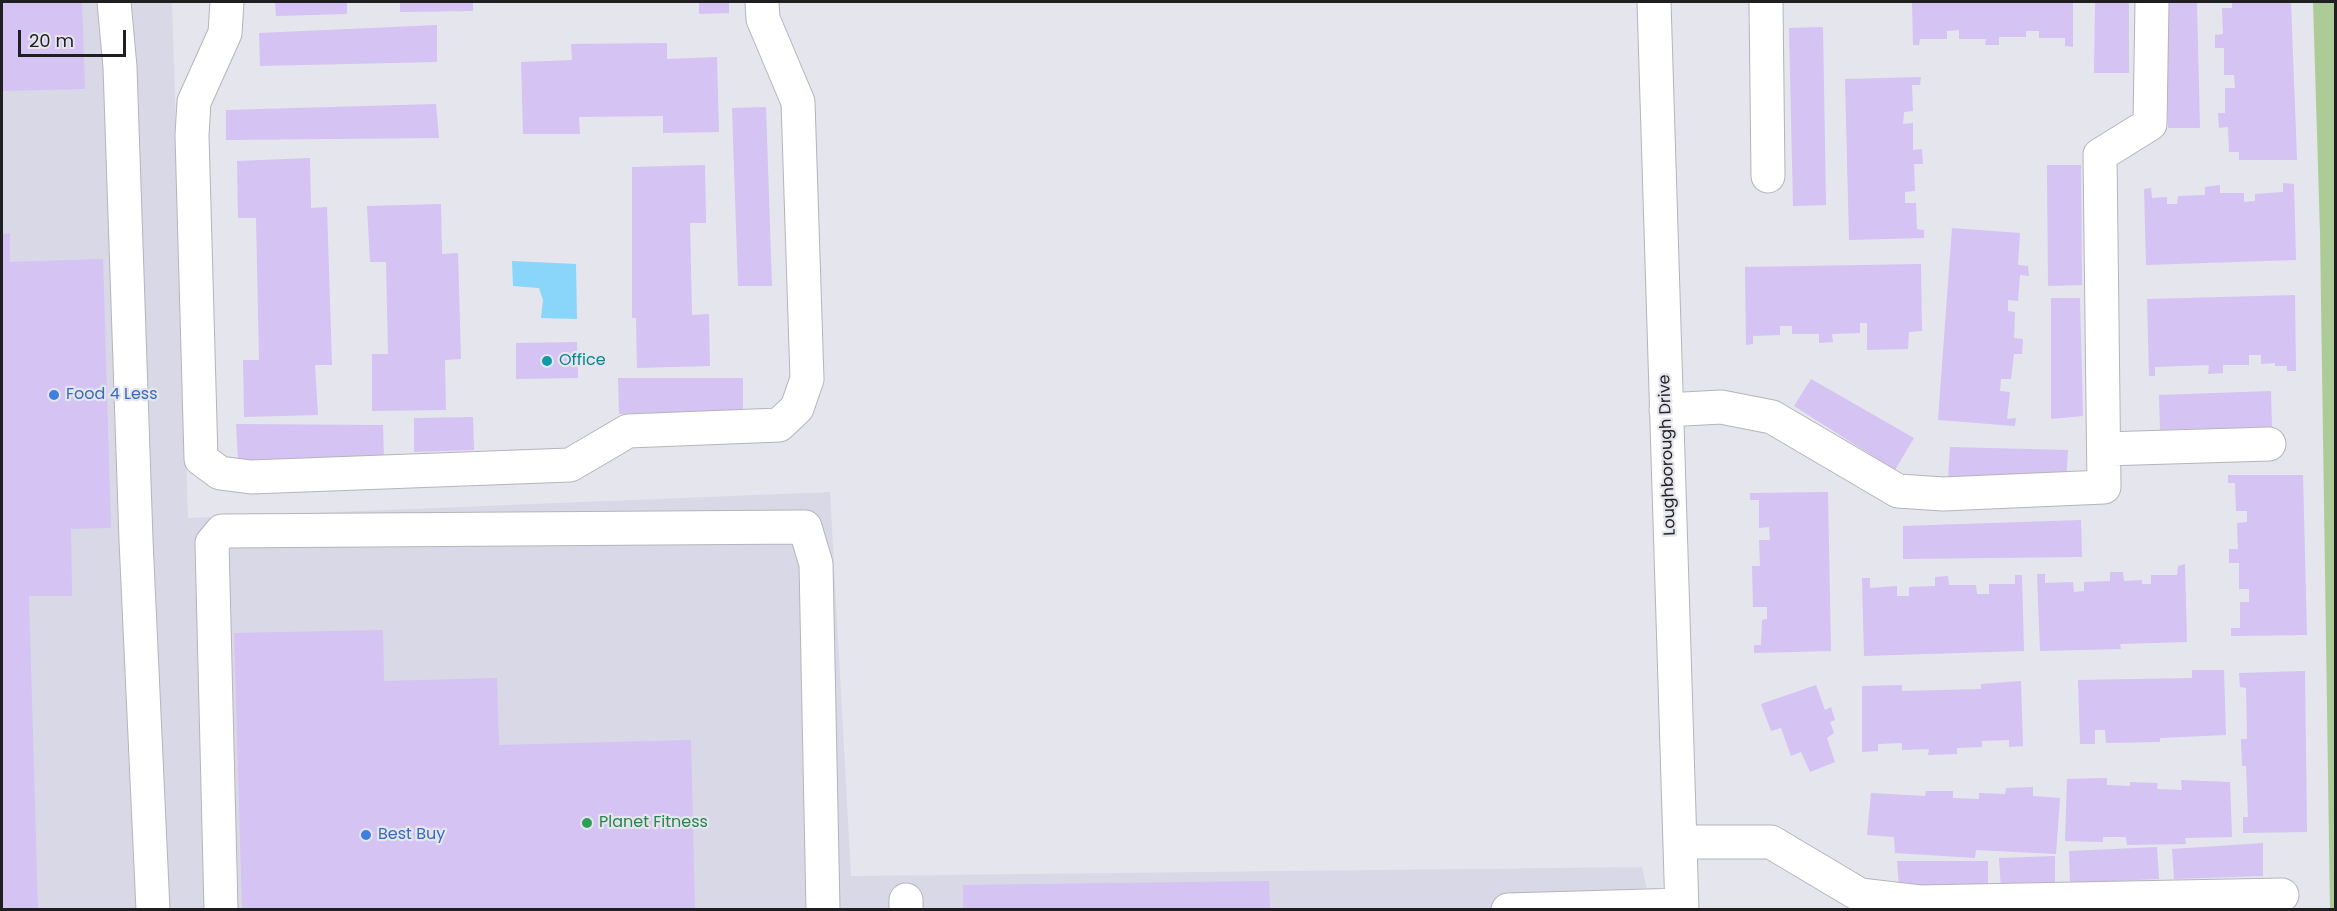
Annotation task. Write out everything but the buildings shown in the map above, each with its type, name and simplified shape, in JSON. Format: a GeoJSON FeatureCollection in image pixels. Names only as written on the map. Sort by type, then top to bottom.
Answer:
{"type":"FeatureCollection","features":[{"type":"Feature","properties":{"kind":"street"},"geometry":{"type":"LineString","coordinates":[[114,2],[120,67],[136,552],[153,909]]}},
{"type":"Feature","properties":{"kind":"street"},"geometry":{"type":"LineString","coordinates":[[227,2],[225,33],[194,102],[192,135],[201,459],[220,473],[251,477],[570,465],[628,431],[779,425],[796,408],[807,380],[798,102],[763,19],[762,2]]}},
{"type":"Feature","properties":{"kind":"street","name":"Loughborough Drive"},"geometry":{"type":"LineString","coordinates":[[1654,2],[1682,907]]}},
{"type":"Feature","properties":{"kind":"street"},"geometry":{"type":"LineString","coordinates":[[1766,2],[1768,176]]}},
{"type":"Feature","properties":{"kind":"street"},"geometry":{"type":"LineString","coordinates":[[1666,410],[1721,407],[1772,417],[1898,491],[1943,494],[2104,487],[2100,155],[2150,123],[2152,2]]}},
{"type":"Feature","properties":{"kind":"street"},"geometry":{"type":"LineString","coordinates":[[2104,449],[2270,444]]}},
{"type":"Feature","properties":{"kind":"street"},"geometry":{"type":"LineString","coordinates":[[221,909],[212,543],[222,531],[805,527],[816,564],[823,909]]}},
{"type":"Feature","properties":{"kind":"street"},"geometry":{"type":"LineString","coordinates":[[1680,842],[1771,842],[1860,895],[1920,902],[2282,895]]}},
{"type":"Feature","properties":{"kind":"street"},"geometry":{"type":"LineString","coordinates":[[1508,909],[1682,907]]}},
{"type":"Feature","properties":{"kind":"shaded area"},"geometry":{"type":"Polygon","coordinates":[[[2,2],[172,2],[188,518],[830,492],[851,876],[1642,867],[1651,909],[2,910],[2,2]]]}},
{"type":"Feature","properties":{"kind":"green space"},"geometry":{"type":"Polygon","coordinates":[[[2313,2],[2336,2],[2335,910],[2330,909],[2320,233],[2313,2]]]}},
{"type":"Feature","properties":{"kind":"water"},"geometry":{"type":"Polygon","coordinates":[[[512,261],[576,264],[577,319],[541,318],[543,300],[539,288],[513,286],[512,261]]]}},
{"type":"Feature","properties":{"kind":"place","name":"Office"},"geometry":{"type":"Point","coordinates":[547,361]}},
{"type":"Feature","properties":{"kind":"place","name":"Food 4 Less"},"geometry":{"type":"Point","coordinates":[54,395]}},
{"type":"Feature","properties":{"kind":"place","name":"Planet Fitness"},"geometry":{"type":"Point","coordinates":[587,823]}},
{"type":"Feature","properties":{"kind":"place","name":"Best Buy"},"geometry":{"type":"Point","coordinates":[366,835]}}]}
